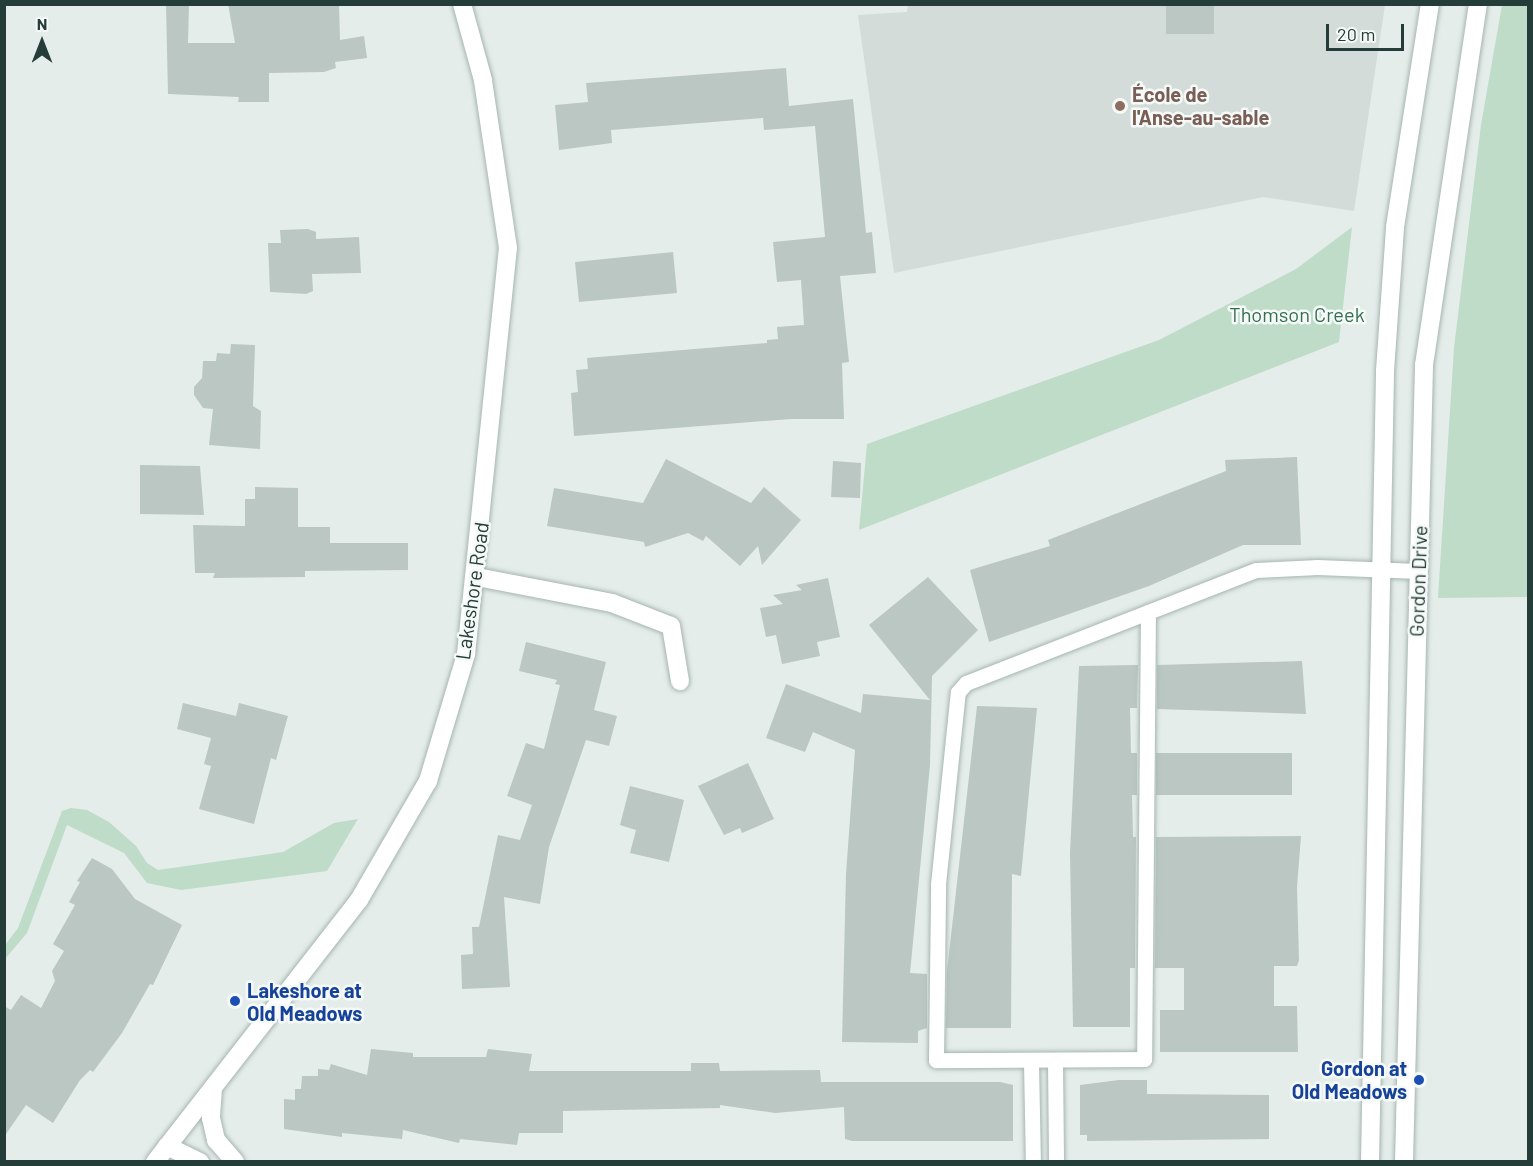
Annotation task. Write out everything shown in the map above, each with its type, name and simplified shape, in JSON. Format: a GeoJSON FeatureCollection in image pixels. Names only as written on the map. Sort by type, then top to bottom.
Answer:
{"type":"FeatureCollection","features":[{"type":"Feature","properties":{"kind":"main road","name":"Lakeshore Road"},"geometry":{"type":"LineString","coordinates":[[156,1161],[358,900],[428,781],[466,654],[477,577],[508,248],[483,80],[462,4]]}},
{"type":"Feature","properties":{"kind":"main road","name":"Gordon Drive"},"geometry":{"type":"LineString","coordinates":[[1370,1161],[1384,371],[1395,227],[1430,4]]}},
{"type":"Feature","properties":{"kind":"main road","name":"Gordon Drive"},"geometry":{"type":"LineString","coordinates":[[1404,1161],[1424,364],[1478,4]]}},
{"type":"Feature","properties":{"kind":"main road"},"geometry":{"type":"LineString","coordinates":[[477,577],[612,603],[671,626],[680,681]]}},
{"type":"Feature","properties":{"kind":"main road"},"geometry":{"type":"LineString","coordinates":[[213,1087],[211,1118],[216,1140],[235,1161]]}},
{"type":"Feature","properties":{"kind":"main road"},"geometry":{"type":"LineString","coordinates":[[167,1146],[200,1161]]}},
{"type":"Feature","properties":{"kind":"lane"},"geometry":{"type":"LineString","coordinates":[[1148,612],[1144,1059],[1055,1062],[936,1060],[938,884],[958,692],[966,683],[1148,612],[1256,570],[1318,567],[1418,571]]}},
{"type":"Feature","properties":{"kind":"lane"},"geometry":{"type":"LineString","coordinates":[[1031,1062],[1033,1161]]}},
{"type":"Feature","properties":{"kind":"lane"},"geometry":{"type":"LineString","coordinates":[[1055,1062],[1056,1161]]}},
{"type":"Feature","properties":{"kind":"shaded area","name":"École de l'Anse-au-sable"},"geometry":{"type":"Polygon","coordinates":[[[908,4],[1385,5],[1354,211],[1263,197],[894,273],[858,15],[907,12],[908,4]]]}},
{"type":"Feature","properties":{"kind":"green space"},"geometry":{"type":"Polygon","coordinates":[[[1502,5],[1528,5],[1528,597],[1438,598],[1454,348],[1481,125],[1502,5]]]}},
{"type":"Feature","properties":{"kind":"green space","name":"Thomson Creek"},"geometry":{"type":"Polygon","coordinates":[[[1352,227],[1339,342],[859,530],[867,444],[1159,340],[1296,269],[1352,227]]]}},
{"type":"Feature","properties":{"kind":"green space"},"geometry":{"type":"Polygon","coordinates":[[[71,808],[87,810],[109,822],[136,846],[147,863],[158,870],[283,852],[334,823],[358,819],[327,871],[181,890],[147,883],[124,853],[67,825],[27,933],[5,959],[5,945],[18,928],[62,811],[71,808]]]}},
{"type":"Feature","properties":{"kind":"building"},"geometry":{"type":"Polygon","coordinates":[[[166,4],[189,4],[188,43],[235,43],[228,4],[339,4],[340,40],[364,36],[367,58],[335,62],[336,68],[324,72],[269,73],[269,102],[238,102],[239,97],[168,94],[166,4]]]}},
{"type":"Feature","properties":{"kind":"building"},"geometry":{"type":"Polygon","coordinates":[[[1166,4],[1214,4],[1214,34],[1166,34],[1166,4]]]}},
{"type":"Feature","properties":{"kind":"building"},"geometry":{"type":"Polygon","coordinates":[[[786,68],[789,106],[853,99],[866,233],[872,232],[876,273],[840,276],[849,362],[842,363],[844,419],[791,419],[574,436],[571,393],[578,392],[576,370],[588,369],[587,358],[767,343],[767,340],[778,339],[777,327],[804,325],[801,280],[777,282],[773,242],[825,237],[815,126],[764,130],[763,118],[611,130],[612,143],[559,150],[555,105],[588,102],[586,83],[786,68]]]}},
{"type":"Feature","properties":{"kind":"building"},"geometry":{"type":"Polygon","coordinates":[[[308,229],[316,232],[316,239],[359,237],[361,273],[312,274],[313,291],[306,294],[270,292],[268,243],[281,243],[280,230],[308,229]]]}},
{"type":"Feature","properties":{"kind":"building"},"geometry":{"type":"Polygon","coordinates":[[[673,252],[677,293],[579,302],[575,262],[673,252]]]}},
{"type":"Feature","properties":{"kind":"building"},"geometry":{"type":"Polygon","coordinates":[[[231,344],[255,345],[253,406],[261,411],[260,449],[209,445],[213,409],[203,408],[194,395],[194,387],[202,378],[203,361],[216,361],[217,353],[230,354],[231,344]]]}},
{"type":"Feature","properties":{"kind":"building"},"geometry":{"type":"Polygon","coordinates":[[[1297,457],[1301,545],[1243,545],[1149,586],[989,642],[970,570],[1050,546],[1048,540],[1226,471],[1225,460],[1297,457]]]}},
{"type":"Feature","properties":{"kind":"building"},"geometry":{"type":"Polygon","coordinates":[[[666,459],[751,503],[764,487],[801,520],[762,565],[758,546],[740,566],[706,536],[703,541],[688,533],[645,547],[644,542],[547,526],[554,488],[643,503],[666,459]]]}},
{"type":"Feature","properties":{"kind":"building"},"geometry":{"type":"Polygon","coordinates":[[[833,461],[861,463],[860,498],[831,497],[833,461]]]}},
{"type":"Feature","properties":{"kind":"building"},"geometry":{"type":"Polygon","coordinates":[[[140,465],[200,466],[204,515],[140,514],[140,465]]]}},
{"type":"Feature","properties":{"kind":"building"},"geometry":{"type":"Polygon","coordinates":[[[255,487],[298,488],[298,527],[330,527],[330,543],[408,543],[408,570],[305,571],[305,577],[213,578],[215,573],[195,573],[193,525],[245,526],[245,499],[255,499],[255,487]]]}},
{"type":"Feature","properties":{"kind":"building"},"geometry":{"type":"Polygon","coordinates":[[[928,577],[978,630],[932,676],[930,765],[910,973],[927,974],[927,1028],[918,1031],[918,1043],[842,1042],[846,874],[855,750],[813,732],[805,752],[766,738],[786,684],[861,713],[863,694],[930,700],[869,625],[928,577]]]}},
{"type":"Feature","properties":{"kind":"building"},"geometry":{"type":"Polygon","coordinates":[[[828,578],[840,637],[817,642],[820,656],[782,664],[776,635],[766,637],[760,608],[783,604],[773,595],[802,590],[796,585],[828,578]]]}},
{"type":"Feature","properties":{"kind":"building"},"geometry":{"type":"Polygon","coordinates":[[[526,642],[606,662],[594,710],[617,716],[609,746],[586,740],[549,847],[540,904],[504,897],[510,987],[462,989],[461,955],[473,954],[472,927],[479,927],[498,835],[520,840],[532,805],[507,796],[526,743],[544,749],[560,685],[555,684],[557,680],[519,671],[526,642]]]}},
{"type":"Feature","properties":{"kind":"building"},"geometry":{"type":"Polygon","coordinates":[[[1302,661],[1306,714],[1157,709],[1157,665],[1302,661]]]}},
{"type":"Feature","properties":{"kind":"building"},"geometry":{"type":"Polygon","coordinates":[[[1138,665],[1137,708],[1130,708],[1131,753],[1137,753],[1137,795],[1132,795],[1133,837],[1136,837],[1135,968],[1130,968],[1130,1027],[1073,1027],[1070,853],[1079,666],[1138,665]]]}},
{"type":"Feature","properties":{"kind":"building"},"geometry":{"type":"Polygon","coordinates":[[[183,703],[236,716],[239,703],[288,716],[276,760],[271,758],[254,824],[199,809],[211,766],[204,764],[211,738],[177,729],[183,703]]]}},
{"type":"Feature","properties":{"kind":"building"},"geometry":{"type":"Polygon","coordinates":[[[977,706],[1037,708],[1021,876],[1012,874],[1011,1028],[946,1028],[947,971],[977,706]]]}},
{"type":"Feature","properties":{"kind":"building"},"geometry":{"type":"Polygon","coordinates":[[[1156,753],[1292,753],[1292,795],[1156,795],[1156,753]]]}},
{"type":"Feature","properties":{"kind":"building"},"geometry":{"type":"Polygon","coordinates":[[[748,763],[774,819],[742,833],[740,828],[724,835],[698,786],[748,763]]]}},
{"type":"Feature","properties":{"kind":"building"},"geometry":{"type":"Polygon","coordinates":[[[630,786],[684,800],[669,862],[630,853],[636,830],[620,825],[630,786]]]}},
{"type":"Feature","properties":{"kind":"building"},"geometry":{"type":"Polygon","coordinates":[[[1301,836],[1297,887],[1299,960],[1297,966],[1274,966],[1274,1006],[1297,1006],[1298,1052],[1160,1052],[1160,1010],[1184,1010],[1184,968],[1155,968],[1156,837],[1301,836]]]}},
{"type":"Feature","properties":{"kind":"building"},"geometry":{"type":"Polygon","coordinates":[[[92,858],[112,869],[135,899],[182,925],[153,985],[150,984],[122,1033],[93,1072],[90,1070],[80,1080],[53,1123],[26,1105],[4,1137],[4,1006],[11,1010],[21,995],[41,1008],[55,981],[52,971],[64,951],[53,944],[75,905],[69,902],[80,882],[77,881],[92,858]]]}},
{"type":"Feature","properties":{"kind":"building"},"geometry":{"type":"Polygon","coordinates":[[[371,1049],[413,1053],[413,1057],[486,1057],[488,1049],[532,1054],[529,1071],[691,1071],[691,1063],[719,1063],[720,1071],[820,1070],[821,1082],[1000,1082],[1013,1085],[1013,1141],[852,1141],[845,1139],[844,1107],[775,1113],[720,1105],[720,1108],[563,1111],[563,1133],[519,1133],[517,1145],[460,1139],[459,1143],[403,1130],[402,1139],[342,1133],[342,1137],[284,1129],[284,1099],[295,1100],[295,1089],[301,1089],[302,1076],[318,1076],[318,1069],[329,1070],[331,1064],[367,1075],[371,1049]]]}},
{"type":"Feature","properties":{"kind":"building"},"geometry":{"type":"Polygon","coordinates":[[[1119,1080],[1147,1080],[1147,1094],[1269,1095],[1269,1139],[1087,1141],[1087,1135],[1080,1135],[1080,1085],[1119,1080]]]}},
{"type":"Feature","properties":{"kind":"place","name":"École de l'Anse-au-sable"},"geometry":{"type":"Point","coordinates":[1120,106]}},
{"type":"Feature","properties":{"kind":"place","name":"Lakeshore at Old Meadows"},"geometry":{"type":"Point","coordinates":[235,1001]}},
{"type":"Feature","properties":{"kind":"place","name":"Gordon at Old Meadows"},"geometry":{"type":"Point","coordinates":[1419,1080]}}]}
